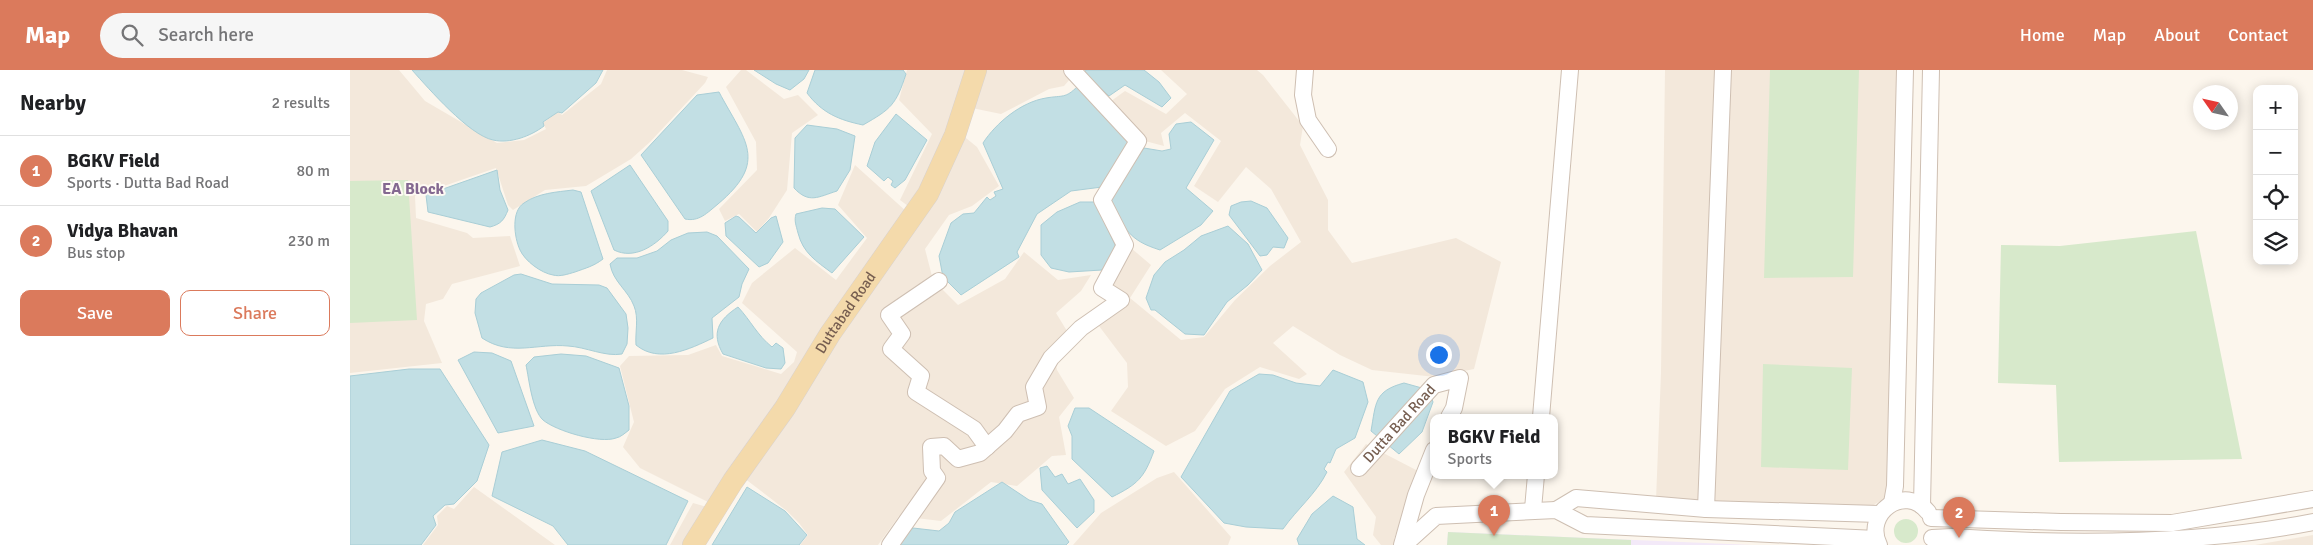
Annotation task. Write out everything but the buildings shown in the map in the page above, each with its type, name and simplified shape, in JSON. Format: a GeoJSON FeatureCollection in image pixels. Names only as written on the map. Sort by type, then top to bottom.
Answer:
{"type":"FeatureCollection","features":[{"type":"Feature","properties":{"kind":"main road","name":"Duttabad Road"},"geometry":{"type":"LineString","coordinates":[[693,545],[724,494],[784,408],[830,334],[928,194],[955,135],[976,70]]}},
{"type":"Feature","properties":{"kind":"street"},"geometry":{"type":"LineString","coordinates":[[890,545],[937,478],[932,471],[931,447],[944,446],[958,458],[980,453],[1005,431],[1018,414],[1038,407],[1034,387],[1051,358],[1081,328],[1121,300],[1102,288],[1125,245],[1102,200],[1138,141],[1072,70]]}},
{"type":"Feature","properties":{"kind":"street"},"geometry":{"type":"LineString","coordinates":[[1305,70],[1304,95],[1308,120],[1328,148]]}},
{"type":"Feature","properties":{"kind":"street"},"geometry":{"type":"LineString","coordinates":[[1541,414],[1570,70]]}},
{"type":"Feature","properties":{"kind":"street"},"geometry":{"type":"LineString","coordinates":[[1706,509],[1724,70]]}},
{"type":"Feature","properties":{"kind":"street"},"geometry":{"type":"LineString","coordinates":[[1892,503],[1895,486],[1905,70]]}},
{"type":"Feature","properties":{"kind":"street"},"geometry":{"type":"LineString","coordinates":[[1931,70],[1922,436],[1926,512],[1934,530],[1931,542],[1952,537],[2099,545],[2156,543],[2283,529],[2313,522]]}},
{"type":"Feature","properties":{"kind":"street"},"geometry":{"type":"LineString","coordinates":[[1902,206],[1928,206]]}},
{"type":"Feature","properties":{"kind":"street"},"geometry":{"type":"LineString","coordinates":[[939,281],[889,315],[902,334],[891,349],[921,376],[916,392],[974,428],[987,447]]}},
{"type":"Feature","properties":{"kind":"street","name":"Dutta Bad Road"},"geometry":{"type":"LineString","coordinates":[[1360,468],[1434,385],[1460,378],[1451,414]]}},
{"type":"Feature","properties":{"kind":"street"},"geometry":{"type":"LineString","coordinates":[[1896,437],[1922,436]]}},
{"type":"Feature","properties":{"kind":"street"},"geometry":{"type":"LineString","coordinates":[[1403,545],[1416,495],[1430,460]]}},
{"type":"Feature","properties":{"kind":"street"},"geometry":{"type":"LineString","coordinates":[[1533,509],[1536,479]]}},
{"type":"Feature","properties":{"kind":"street"},"geometry":{"type":"LineString","coordinates":[[1556,510],[1576,498],[1706,509],[1879,514]]}},
{"type":"Feature","properties":{"kind":"street"},"geometry":{"type":"LineString","coordinates":[[1403,545],[1436,516],[1533,509],[1556,510],[1586,525],[1877,542],[1875,527],[1879,514],[1892,503],[1910,500],[1926,512],[2136,523],[2172,522],[2218,516],[2313,499]]}},
{"type":"Feature","properties":{"kind":"street"},"geometry":{"type":"LineString","coordinates":[[2218,516],[2220,536]]}},
{"type":"Feature","properties":{"kind":"shaded area","name":"EA Block"},"geometry":{"type":"Polygon","coordinates":[[[350,70],[399,70],[425,101],[497,143],[524,140],[546,129],[543,123],[558,112],[562,115],[601,84],[607,70],[682,70],[708,77],[705,83],[650,142],[631,159],[586,186],[545,190],[513,210],[508,205],[496,168],[415,196],[416,218],[467,233],[473,238],[510,236],[520,266],[452,284],[443,299],[426,304],[424,321],[442,363],[350,373],[350,70]]]}},
{"type":"Feature","properties":{"kind":"shaded area"},"geometry":{"type":"Polygon","coordinates":[[[741,70],[746,70],[784,99],[798,95],[818,115],[792,133],[787,190],[769,218],[757,232],[739,214],[725,221],[719,209],[757,170],[756,142],[726,87],[741,70]]]}},
{"type":"Feature","properties":{"kind":"shaded area"},"geometry":{"type":"Polygon","coordinates":[[[907,70],[967,70],[956,111],[926,182],[908,206],[900,200],[932,134],[899,100],[907,70]]]}},
{"type":"Feature","properties":{"kind":"shaded area"},"geometry":{"type":"Polygon","coordinates":[[[982,70],[1078,70],[1064,86],[1049,89],[1001,114],[972,108],[982,70]]]}},
{"type":"Feature","properties":{"kind":"shaded area"},"geometry":{"type":"Polygon","coordinates":[[[1161,70],[1257,70],[1263,75],[1303,126],[1300,145],[1328,200],[1328,230],[1352,263],[1456,238],[1501,262],[1474,369],[1435,377],[1372,370],[1340,355],[1293,326],[1273,343],[1307,374],[1299,379],[1260,367],[1225,389],[1195,431],[1166,446],[1111,411],[1128,387],[1127,363],[1099,326],[1124,308],[1099,293],[1131,248],[1151,265],[1130,298],[1181,340],[1204,337],[1235,300],[1270,266],[1301,242],[1271,189],[1246,167],[1218,202],[1194,186],[1221,141],[1185,113],[1161,133],[1164,146],[1145,141],[1107,104],[1125,91],[1166,114],[1187,94],[1161,70]]]}},
{"type":"Feature","properties":{"kind":"shaded area"},"geometry":{"type":"Polygon","coordinates":[[[1665,70],[1897,70],[1888,496],[1872,506],[1656,500],[1661,373],[1665,70]]]}},
{"type":"Feature","properties":{"kind":"shaded area"},"geometry":{"type":"Polygon","coordinates":[[[961,134],[977,147],[999,186],[972,206],[949,215],[925,249],[933,280],[958,305],[1005,279],[1024,252],[1058,280],[1091,275],[1081,291],[1056,313],[1067,331],[1053,349],[1057,370],[1074,398],[1059,417],[1066,455],[1052,456],[1017,486],[991,482],[941,521],[899,516],[878,545],[800,545],[808,535],[799,523],[787,511],[744,478],[961,134]]]}},
{"type":"Feature","properties":{"kind":"shaded area"},"geometry":{"type":"Polygon","coordinates":[[[855,165],[907,212],[710,503],[640,468],[623,447],[634,422],[620,366],[629,356],[688,355],[716,345],[722,356],[781,374],[794,362],[797,352],[742,303],[752,283],[795,248],[836,280],[867,238],[838,205],[855,165]]]}},
{"type":"Feature","properties":{"kind":"shaded area"},"geometry":{"type":"Polygon","coordinates":[[[1366,444],[1418,471],[1394,539],[1400,545],[1381,545],[1373,535],[1376,517],[1344,472],[1366,444]]]}},
{"type":"Feature","properties":{"kind":"shaded area"},"geometry":{"type":"Polygon","coordinates":[[[1174,472],[1231,537],[1228,545],[1073,545],[1101,513],[1157,478],[1174,472]]]}},
{"type":"Feature","properties":{"kind":"shaded area"},"geometry":{"type":"Polygon","coordinates":[[[474,487],[555,545],[423,545],[438,525],[437,516],[447,506],[454,509],[474,487]]]}},
{"type":"Feature","properties":{"kind":"shaded area"},"geometry":{"type":"Polygon","coordinates":[[[693,503],[707,507],[684,545],[670,545],[693,503]]]}},
{"type":"Feature","properties":{"kind":"shaded area"},"geometry":{"type":"Polygon","coordinates":[[[1448,532],[1752,545],[1447,545],[1448,532]]]}},
{"type":"Feature","properties":{"kind":"shaded area"},"geometry":{"type":"Polygon","coordinates":[[[2313,535],[2313,545],[2255,545],[2313,535]]]}},
{"type":"Feature","properties":{"kind":"green space"},"geometry":{"type":"Polygon","coordinates":[[[1770,70],[1859,70],[1853,277],[1764,278],[1770,70]]]}},
{"type":"Feature","properties":{"kind":"green space"},"geometry":{"type":"Polygon","coordinates":[[[408,180],[417,320],[350,323],[350,181],[408,180]]]}},
{"type":"Feature","properties":{"kind":"green space"},"geometry":{"type":"Polygon","coordinates":[[[2196,231],[2242,459],[2059,462],[2056,385],[1998,383],[2001,245],[2060,246],[2196,231]]]}},
{"type":"Feature","properties":{"kind":"green space"},"geometry":{"type":"Polygon","coordinates":[[[1763,364],[1852,368],[1848,470],[1761,467],[1763,364]]]}},
{"type":"Feature","properties":{"kind":"green space"},"geometry":{"type":"Polygon","coordinates":[[[1906,519],[1911,520],[1917,526],[1917,536],[1911,542],[1906,543],[1901,542],[1895,536],[1894,531],[1895,526],[1901,520],[1906,519]]]}},
{"type":"Feature","properties":{"kind":"green space"},"geometry":{"type":"Polygon","coordinates":[[[1448,532],[1631,540],[1631,545],[1447,545],[1448,532]]]}},
{"type":"Feature","properties":{"kind":"water"},"geometry":{"type":"Polygon","coordinates":[[[412,70],[603,70],[596,83],[562,113],[558,112],[543,122],[544,126],[539,130],[513,140],[500,141],[483,136],[461,121],[412,70]]]}},
{"type":"Feature","properties":{"kind":"water"},"geometry":{"type":"Polygon","coordinates":[[[754,70],[809,70],[804,79],[790,90],[776,84],[754,70]]]}},
{"type":"Feature","properties":{"kind":"water"},"geometry":{"type":"Polygon","coordinates":[[[815,70],[903,70],[906,74],[899,93],[891,105],[880,115],[863,125],[832,115],[813,100],[807,93],[815,70]]]}},
{"type":"Feature","properties":{"kind":"water"},"geometry":{"type":"Polygon","coordinates":[[[1086,70],[1144,70],[1159,82],[1171,98],[1162,107],[1125,85],[1109,96],[1084,73],[1086,70]]]}},
{"type":"Feature","properties":{"kind":"water"},"geometry":{"type":"Polygon","coordinates":[[[1078,86],[1130,141],[1102,187],[1071,191],[1037,214],[1017,252],[1019,257],[961,295],[943,277],[939,256],[951,223],[963,214],[974,213],[987,197],[990,200],[996,196],[994,192],[1003,189],[983,143],[988,135],[1010,114],[1037,100],[1067,95],[1078,86]]]}},
{"type":"Feature","properties":{"kind":"water"},"geometry":{"type":"Polygon","coordinates":[[[719,92],[744,138],[748,163],[734,189],[718,204],[699,218],[685,219],[641,155],[697,95],[719,92]]]}},
{"type":"Feature","properties":{"kind":"water"},"geometry":{"type":"Polygon","coordinates":[[[896,114],[927,140],[905,180],[895,188],[891,185],[893,181],[888,177],[884,181],[867,166],[875,142],[896,114]]]}},
{"type":"Feature","properties":{"kind":"water"},"geometry":{"type":"Polygon","coordinates":[[[1191,122],[1214,140],[1186,188],[1213,211],[1201,225],[1160,250],[1141,242],[1129,232],[1110,200],[1144,148],[1162,151],[1171,149],[1169,134],[1176,124],[1191,122]]]}},
{"type":"Feature","properties":{"kind":"water"},"geometry":{"type":"Polygon","coordinates":[[[807,125],[837,129],[855,136],[850,170],[837,191],[814,198],[804,196],[794,188],[795,138],[807,125]]]}},
{"type":"Feature","properties":{"kind":"water"},"geometry":{"type":"Polygon","coordinates":[[[630,165],[668,221],[668,231],[657,242],[644,250],[622,253],[614,250],[591,191],[630,165]]]}},
{"type":"Feature","properties":{"kind":"water"},"geometry":{"type":"Polygon","coordinates":[[[497,170],[500,190],[508,210],[499,223],[490,227],[428,212],[426,195],[497,170]]]}},
{"type":"Feature","properties":{"kind":"water"},"geometry":{"type":"Polygon","coordinates":[[[573,190],[581,192],[603,259],[590,267],[575,272],[558,276],[548,274],[529,262],[522,254],[516,238],[515,218],[520,207],[535,197],[573,190]]]}},
{"type":"Feature","properties":{"kind":"water"},"geometry":{"type":"Polygon","coordinates":[[[1251,201],[1267,208],[1288,238],[1284,248],[1273,247],[1267,255],[1260,256],[1229,215],[1231,206],[1251,201]]]}},
{"type":"Feature","properties":{"kind":"water"},"geometry":{"type":"Polygon","coordinates":[[[1080,202],[1095,202],[1116,247],[1102,270],[1069,272],[1051,268],[1041,255],[1041,225],[1057,212],[1080,202]]]}},
{"type":"Feature","properties":{"kind":"water"},"geometry":{"type":"Polygon","coordinates":[[[822,208],[835,209],[864,237],[832,273],[803,246],[795,219],[796,214],[822,208]]]}},
{"type":"Feature","properties":{"kind":"water"},"geometry":{"type":"Polygon","coordinates":[[[736,216],[756,233],[771,218],[776,216],[783,242],[768,263],[759,267],[726,236],[725,223],[736,216]]]}},
{"type":"Feature","properties":{"kind":"water"},"geometry":{"type":"Polygon","coordinates":[[[1228,226],[1248,244],[1262,270],[1248,285],[1227,302],[1204,335],[1185,334],[1155,310],[1151,310],[1146,298],[1154,275],[1165,262],[1201,236],[1228,226]]]}},
{"type":"Feature","properties":{"kind":"water"},"geometry":{"type":"Polygon","coordinates":[[[707,232],[717,236],[749,269],[742,284],[739,297],[712,318],[713,338],[674,353],[664,354],[645,351],[636,345],[637,320],[634,306],[614,276],[610,264],[617,258],[637,258],[657,251],[671,240],[688,233],[707,232]]]}},
{"type":"Feature","properties":{"kind":"water"},"geometry":{"type":"Polygon","coordinates":[[[521,274],[552,284],[599,285],[607,288],[626,314],[628,328],[627,344],[622,354],[602,353],[568,346],[503,347],[482,338],[475,313],[476,299],[481,293],[514,275],[521,274]]]}},
{"type":"Feature","properties":{"kind":"water"},"geometry":{"type":"Polygon","coordinates":[[[738,307],[758,333],[772,347],[776,343],[783,348],[785,363],[781,369],[766,368],[723,354],[717,340],[718,328],[721,322],[738,307]]]}},
{"type":"Feature","properties":{"kind":"water"},"geometry":{"type":"Polygon","coordinates":[[[474,352],[492,353],[511,361],[534,426],[498,433],[458,360],[474,352]]]}},
{"type":"Feature","properties":{"kind":"water"},"geometry":{"type":"Polygon","coordinates":[[[561,354],[586,356],[619,368],[629,406],[629,430],[623,435],[609,439],[589,438],[549,424],[539,415],[534,402],[526,365],[534,357],[561,354]]]}},
{"type":"Feature","properties":{"kind":"water"},"geometry":{"type":"Polygon","coordinates":[[[409,369],[440,369],[489,445],[477,481],[454,504],[445,505],[433,516],[436,525],[421,545],[350,545],[350,376],[409,369]]]}},
{"type":"Feature","properties":{"kind":"water"},"geometry":{"type":"Polygon","coordinates":[[[1333,370],[1363,382],[1368,402],[1355,438],[1336,449],[1330,463],[1328,462],[1324,469],[1327,472],[1323,480],[1283,529],[1246,527],[1224,523],[1181,477],[1230,391],[1259,374],[1273,375],[1296,383],[1320,386],[1333,370]]]}},
{"type":"Feature","properties":{"kind":"water"},"geometry":{"type":"Polygon","coordinates":[[[1404,383],[1429,390],[1433,402],[1422,432],[1399,454],[1371,431],[1376,406],[1382,394],[1394,386],[1404,383]]]}},
{"type":"Feature","properties":{"kind":"water"},"geometry":{"type":"Polygon","coordinates":[[[1075,408],[1089,408],[1154,451],[1147,468],[1139,479],[1112,497],[1072,459],[1072,436],[1068,426],[1075,408]]]}},
{"type":"Feature","properties":{"kind":"water"},"geometry":{"type":"Polygon","coordinates":[[[542,440],[585,451],[688,501],[666,545],[568,545],[553,526],[492,496],[502,452],[542,440]]]}},
{"type":"Feature","properties":{"kind":"water"},"geometry":{"type":"Polygon","coordinates":[[[1047,466],[1055,477],[1062,474],[1068,484],[1080,479],[1094,500],[1094,512],[1077,528],[1042,490],[1040,468],[1047,466]]]}},
{"type":"Feature","properties":{"kind":"water"},"geometry":{"type":"Polygon","coordinates":[[[1002,482],[1029,500],[1042,504],[1069,542],[1066,545],[897,545],[913,528],[939,531],[949,523],[955,512],[1002,482]]]}},
{"type":"Feature","properties":{"kind":"water"},"geometry":{"type":"Polygon","coordinates":[[[747,487],[785,511],[807,535],[799,545],[712,545],[747,487]]]}},
{"type":"Feature","properties":{"kind":"water"},"geometry":{"type":"Polygon","coordinates":[[[1333,496],[1353,507],[1357,539],[1365,545],[1299,545],[1297,539],[1312,514],[1333,496]]]}},
{"type":"Feature","properties":{"kind":"place","name":"BGKV Field"},"geometry":{"type":"Point","coordinates":[1494,536]}},
{"type":"Feature","properties":{"kind":"place","name":"Vidya Bhavan"},"geometry":{"type":"Point","coordinates":[1959,538]}},
{"type":"Feature","properties":{"kind":"district","name":"EA Block"},"geometry":{"type":"Point","coordinates":[413,188]}}]}
